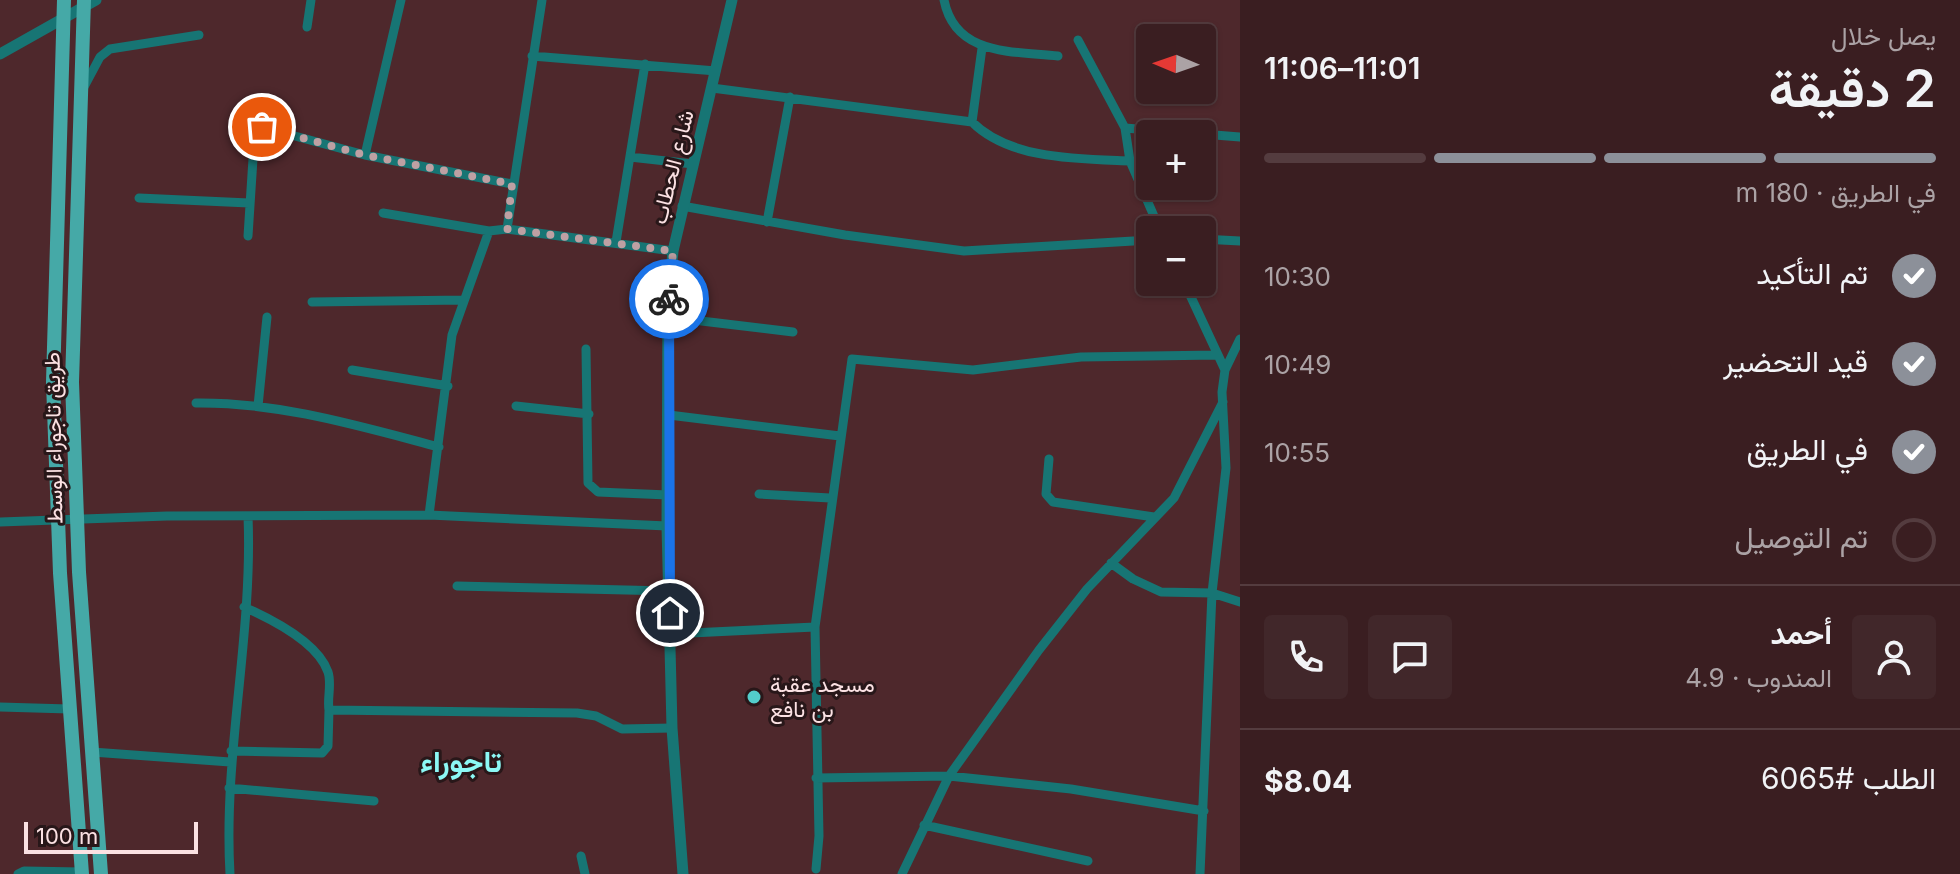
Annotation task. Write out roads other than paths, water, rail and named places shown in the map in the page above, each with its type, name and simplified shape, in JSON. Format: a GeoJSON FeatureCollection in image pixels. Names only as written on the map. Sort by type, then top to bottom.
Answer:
{"type":"FeatureCollection","features":[{"type":"Feature","properties":{"kind":"main road"},"geometry":{"type":"LineString","coordinates":[[64,0],[53,382],[69,709],[82,873]]}},
{"type":"Feature","properties":{"kind":"main road","name":"طريق تاجوراء الوسط"},"geometry":{"type":"LineString","coordinates":[[88,2],[79,97],[72,382],[77,520],[101,874]]}},
{"type":"Feature","properties":{"kind":"street"},"geometry":{"type":"LineString","coordinates":[[307,27],[311,0]]}},
{"type":"Feature","properties":{"kind":"street"},"geometry":{"type":"LineString","coordinates":[[365,155],[401,0]]}},
{"type":"Feature","properties":{"kind":"street"},"geometry":{"type":"LineString","coordinates":[[507,229],[542,0]]}},
{"type":"Feature","properties":{"kind":"street","name":"شارع الحطاب"},"geometry":{"type":"LineString","coordinates":[[683,874],[672,728],[667,526],[668,317],[673,251],[682,206],[732,0]]}},
{"type":"Feature","properties":{"kind":"street"},"geometry":{"type":"LineString","coordinates":[[944,0],[948,20],[957,32],[982,48],[1058,56]]}},
{"type":"Feature","properties":{"kind":"street"},"geometry":{"type":"LineString","coordinates":[[0,54],[88,2]]}},
{"type":"Feature","properties":{"kind":"street"},"geometry":{"type":"LineString","coordinates":[[79,97],[100,57],[110,49],[199,35]]}},
{"type":"Feature","properties":{"kind":"street"},"geometry":{"type":"LineString","coordinates":[[1078,40],[1125,128],[1130,161],[1154,216]]}},
{"type":"Feature","properties":{"kind":"street"},"geometry":{"type":"LineString","coordinates":[[972,122],[982,48]]}},
{"type":"Feature","properties":{"kind":"street"},"geometry":{"type":"LineString","coordinates":[[532,56],[716,71]]}},
{"type":"Feature","properties":{"kind":"street"},"geometry":{"type":"LineString","coordinates":[[616,242],[645,64]]}},
{"type":"Feature","properties":{"kind":"street"},"geometry":{"type":"LineString","coordinates":[[712,88],[972,122],[990,138],[1013,148],[1130,161]]}},
{"type":"Feature","properties":{"kind":"street"},"geometry":{"type":"LineString","coordinates":[[767,222],[790,97]]}},
{"type":"Feature","properties":{"kind":"street"},"geometry":{"type":"LineString","coordinates":[[248,236],[256,127],[365,155],[512,184]]}},
{"type":"Feature","properties":{"kind":"street"},"geometry":{"type":"LineString","coordinates":[[1125,128],[1136,129]]}},
{"type":"Feature","properties":{"kind":"street"},"geometry":{"type":"LineString","coordinates":[[1216,135],[1240,137]]}},
{"type":"Feature","properties":{"kind":"street"},"geometry":{"type":"LineString","coordinates":[[630,157],[693,164]]}},
{"type":"Feature","properties":{"kind":"street"},"geometry":{"type":"LineString","coordinates":[[139,198],[249,203]]}},
{"type":"Feature","properties":{"kind":"street"},"geometry":{"type":"LineString","coordinates":[[682,206],[767,222],[964,251],[1136,241]]}},
{"type":"Feature","properties":{"kind":"street"},"geometry":{"type":"LineString","coordinates":[[383,213],[489,231],[507,229],[673,251]]}},
{"type":"Feature","properties":{"kind":"street"},"geometry":{"type":"LineString","coordinates":[[429,515],[448,386],[452,335],[489,231]]}},
{"type":"Feature","properties":{"kind":"street"},"geometry":{"type":"LineString","coordinates":[[1216,240],[1240,241]]}},
{"type":"Feature","properties":{"kind":"street"},"geometry":{"type":"LineString","coordinates":[[1191,296],[1225,370]]}},
{"type":"Feature","properties":{"kind":"street"},"geometry":{"type":"LineString","coordinates":[[312,302],[464,300]]}},
{"type":"Feature","properties":{"kind":"street"},"geometry":{"type":"LineString","coordinates":[[258,406],[267,317]]}},
{"type":"Feature","properties":{"kind":"street"},"geometry":{"type":"LineString","coordinates":[[668,317],[793,332]]}},
{"type":"Feature","properties":{"kind":"street"},"geometry":{"type":"LineString","coordinates":[[1200,874],[1212,593],[1226,468],[1225,370],[1240,339]]}},
{"type":"Feature","properties":{"kind":"street"},"geometry":{"type":"LineString","coordinates":[[586,349],[591,488],[598,492],[668,495]]}},
{"type":"Feature","properties":{"kind":"street"},"geometry":{"type":"LineString","coordinates":[[816,869],[819,836],[815,627],[830,498],[851,361],[855,358],[973,370],[1081,357],[1218,355]]}},
{"type":"Feature","properties":{"kind":"street"},"geometry":{"type":"LineString","coordinates":[[352,370],[448,386]]}},
{"type":"Feature","properties":{"kind":"street"},"geometry":{"type":"LineString","coordinates":[[902,874],[949,776],[1039,650],[1111,563],[1174,498],[1223,402]]}},
{"type":"Feature","properties":{"kind":"street"},"geometry":{"type":"LineString","coordinates":[[196,403],[258,406],[333,419],[439,447]]}},
{"type":"Feature","properties":{"kind":"street"},"geometry":{"type":"LineString","coordinates":[[516,406],[589,414]]}},
{"type":"Feature","properties":{"kind":"street"},"geometry":{"type":"LineString","coordinates":[[669,415],[840,436]]}},
{"type":"Feature","properties":{"kind":"street"},"geometry":{"type":"LineString","coordinates":[[1049,459],[1046,494],[1053,502],[1154,517]]}},
{"type":"Feature","properties":{"kind":"street"},"geometry":{"type":"LineString","coordinates":[[1226,468],[1240,468]]}},
{"type":"Feature","properties":{"kind":"street"},"geometry":{"type":"LineString","coordinates":[[759,494],[830,498]]}},
{"type":"Feature","properties":{"kind":"street"},"geometry":{"type":"LineString","coordinates":[[0,522],[429,515],[667,526]]}},
{"type":"Feature","properties":{"kind":"street"},"geometry":{"type":"LineString","coordinates":[[230,874],[230,756],[244,607],[248,516]]}},
{"type":"Feature","properties":{"kind":"street"},"geometry":{"type":"LineString","coordinates":[[1111,563],[1133,579],[1161,592],[1212,593],[1240,602]]}},
{"type":"Feature","properties":{"kind":"street"},"geometry":{"type":"LineString","coordinates":[[457,586],[669,591]]}},
{"type":"Feature","properties":{"kind":"street"},"geometry":{"type":"LineString","coordinates":[[92,752],[230,756],[322,753],[328,746],[329,710],[329,677],[324,665],[276,621],[244,607]]}},
{"type":"Feature","properties":{"kind":"street"},"geometry":{"type":"LineString","coordinates":[[670,634],[815,627]]}},
{"type":"Feature","properties":{"kind":"street"},"geometry":{"type":"LineString","coordinates":[[0,707],[69,709]]}},
{"type":"Feature","properties":{"kind":"street"},"geometry":{"type":"LineString","coordinates":[[329,710],[577,713],[596,716],[622,729],[672,728]]}},
{"type":"Feature","properties":{"kind":"street"},"geometry":{"type":"LineString","coordinates":[[816,778],[949,776],[1071,789],[1204,811]]}},
{"type":"Feature","properties":{"kind":"street"},"geometry":{"type":"LineString","coordinates":[[229,788],[374,801]]}},
{"type":"Feature","properties":{"kind":"street"},"geometry":{"type":"LineString","coordinates":[[924,825],[1088,861]]}},
{"type":"Feature","properties":{"kind":"street"},"geometry":{"type":"LineString","coordinates":[[581,856],[585,874]]}},
{"type":"Feature","properties":{"kind":"street"},"geometry":{"type":"LineString","coordinates":[[18,874],[24,871],[82,873]]}},
{"type":"Feature","properties":{"kind":"place","name":"مسجد عقبة بن نافع"},"geometry":{"type":"Point","coordinates":[754,697]}},
{"type":"Feature","properties":{"kind":"district","name":"تاجوراء"},"geometry":{"type":"Point","coordinates":[461,761]}}]}
